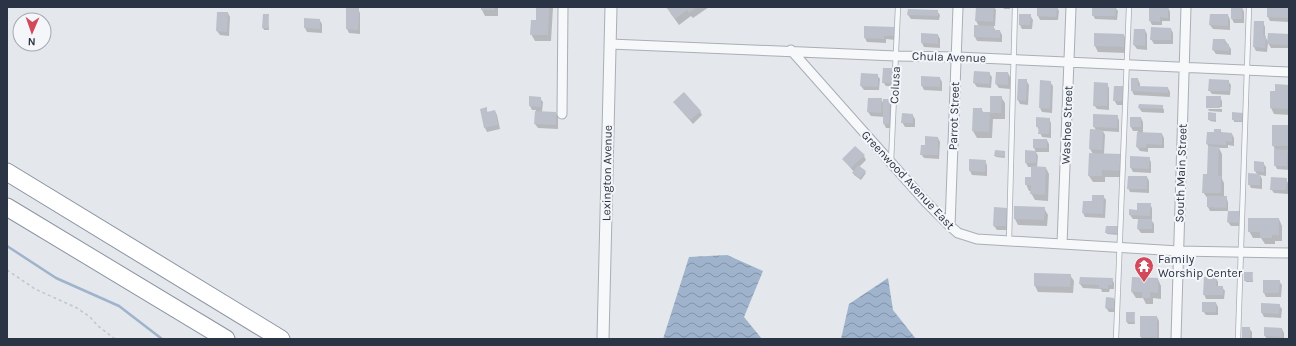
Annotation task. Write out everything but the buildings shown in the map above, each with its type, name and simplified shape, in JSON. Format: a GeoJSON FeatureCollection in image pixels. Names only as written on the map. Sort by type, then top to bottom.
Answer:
{"type":"FeatureCollection","features":[{"type":"Feature","properties":{"kind":"highway"},"geometry":{"type":"LineString","coordinates":[[7,172],[281,339]]}},
{"type":"Feature","properties":{"kind":"highway"},"geometry":{"type":"LineString","coordinates":[[7,207],[226,339]]}},
{"type":"Feature","properties":{"kind":"street"},"geometry":{"type":"LineString","coordinates":[[562,114],[563,7]]}},
{"type":"Feature","properties":{"kind":"street","name":"Lexington Avenue"},"geometry":{"type":"LineString","coordinates":[[603,339],[611,7]]}},
{"type":"Feature","properties":{"kind":"street","name":"Parrot Street"},"geometry":{"type":"LineString","coordinates":[[950,226],[958,7]]}},
{"type":"Feature","properties":{"kind":"street","name":"Washoe Street"},"geometry":{"type":"LineString","coordinates":[[1062,244],[1071,7]]}},
{"type":"Feature","properties":{"kind":"street","name":"South Main Street"},"geometry":{"type":"LineString","coordinates":[[1176,339],[1186,7]]}},
{"type":"Feature","properties":{"kind":"street","name":"Chula Avenue"},"geometry":{"type":"LineString","coordinates":[[610,44],[662,47],[791,50],[896,56],[957,57],[1289,72]]}},
{"type":"Feature","properties":{"kind":"street","name":"Greenwood Avenue East"},"geometry":{"type":"LineString","coordinates":[[791,50],[891,162],[958,233],[976,239],[1009,241],[1179,251],[1289,253]]}},
{"type":"Feature","properties":{"kind":"lane","name":"Colusa"},"geometry":{"type":"LineString","coordinates":[[891,162],[898,7]]}},
{"type":"Feature","properties":{"kind":"lane"},"geometry":{"type":"LineString","coordinates":[[1009,241],[1016,7]]}},
{"type":"Feature","properties":{"kind":"lane"},"geometry":{"type":"LineString","coordinates":[[1116,339],[1129,7]]}},
{"type":"Feature","properties":{"kind":"lane"},"geometry":{"type":"LineString","coordinates":[[1238,339],[1250,7]]}},
{"type":"Feature","properties":{"kind":"path"},"geometry":{"type":"LineString","coordinates":[[7,270],[35,289],[76,308],[90,317],[98,326],[115,339]]}},
{"type":"Feature","properties":{"kind":"water"},"geometry":{"type":"Polygon","coordinates":[[[727,255],[763,271],[744,317],[762,339],[663,339],[689,257],[727,255]]]}},
{"type":"Feature","properties":{"kind":"water"},"geometry":{"type":"Polygon","coordinates":[[[888,278],[893,310],[916,339],[841,339],[849,304],[888,278]]]}},
{"type":"Feature","properties":{"kind":"waterway"},"geometry":{"type":"LineString","coordinates":[[7,246],[56,278],[119,306],[162,339]]}},
{"type":"Feature","properties":{"kind":"place","name":"Family Worship Center"},"geometry":{"type":"Point","coordinates":[1144,283]}}]}
